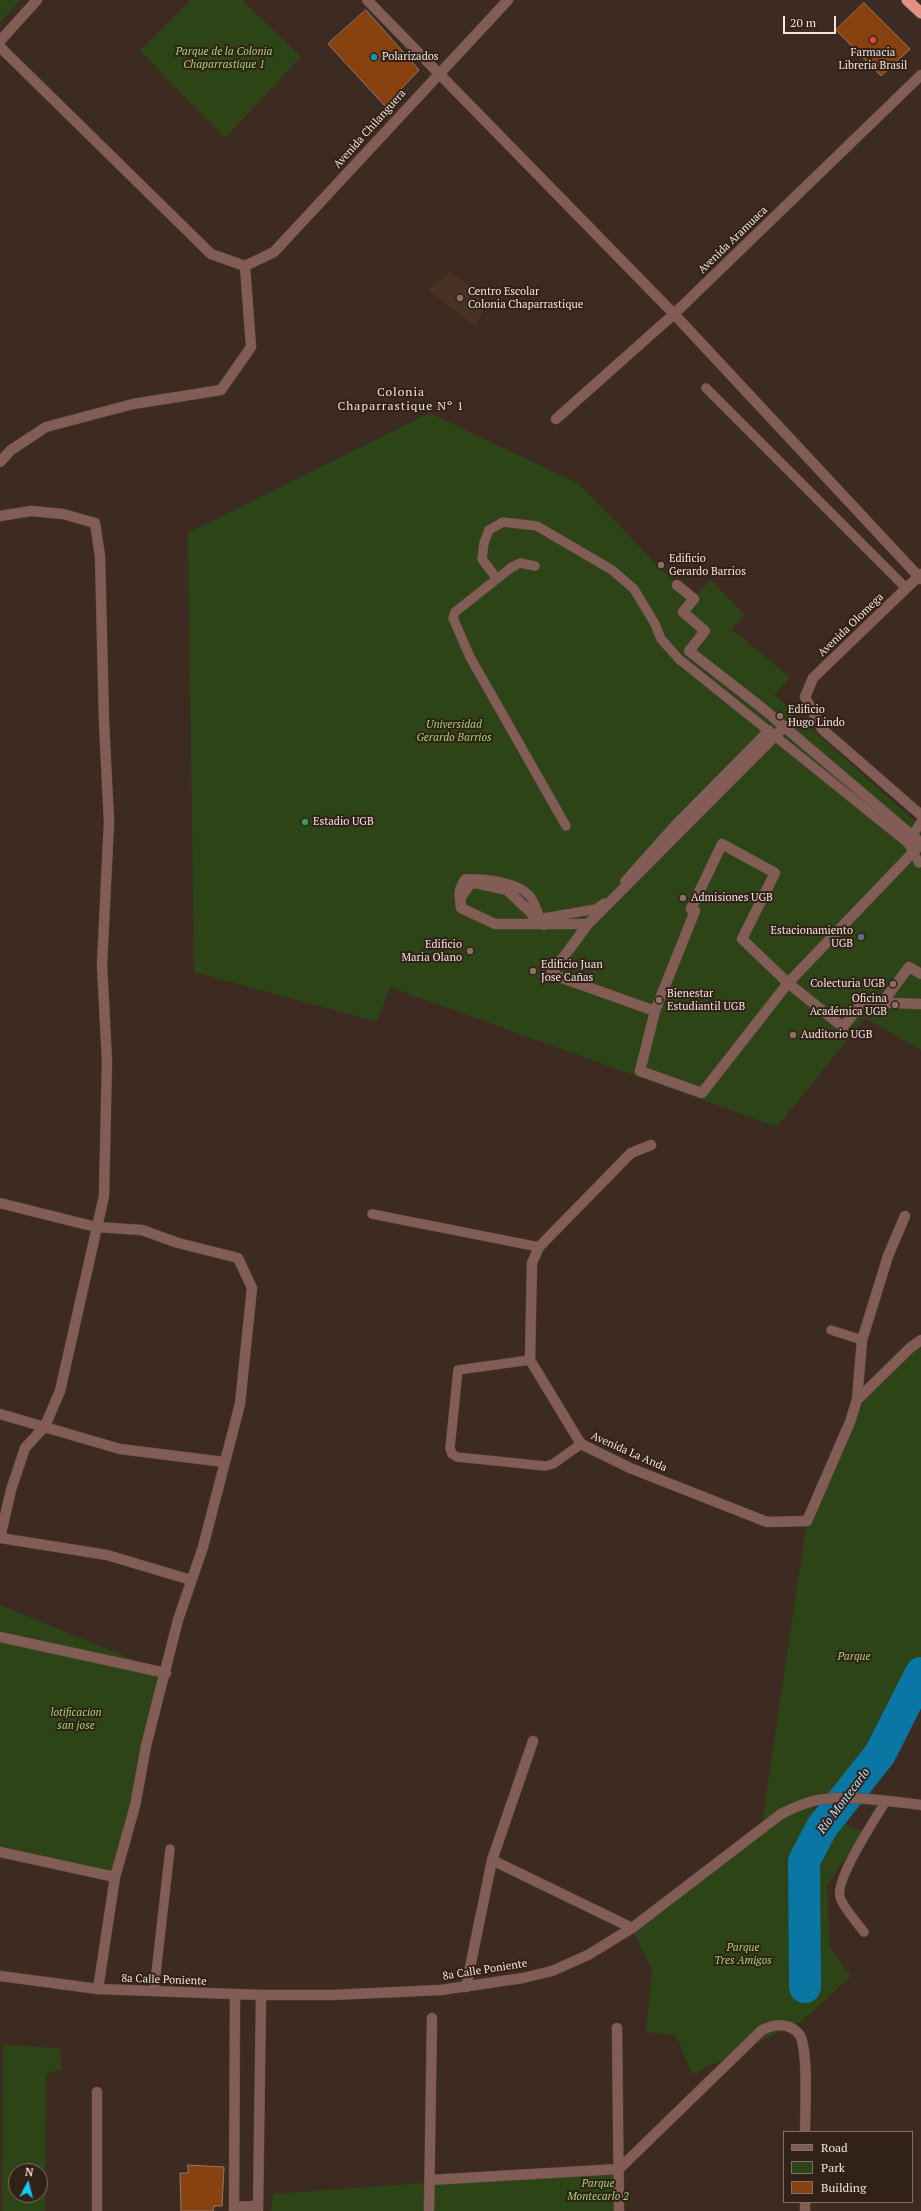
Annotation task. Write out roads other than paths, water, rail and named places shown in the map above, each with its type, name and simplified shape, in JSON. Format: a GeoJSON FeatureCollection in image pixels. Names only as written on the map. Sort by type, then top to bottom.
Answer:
{"type":"FeatureCollection","features":[{"type":"Feature","properties":{"kind":"highway"},"geometry":{"type":"LineString","coordinates":[[907,0],[921,14]]}},
{"type":"Feature","properties":{"kind":"street"},"geometry":{"type":"LineString","coordinates":[[0,41],[37,0]]}},
{"type":"Feature","properties":{"kind":"street"},"geometry":{"type":"LineString","coordinates":[[367,0],[674,314],[920,577]]}},
{"type":"Feature","properties":{"kind":"street","name":"Avenida Chilanguera"},"geometry":{"type":"LineString","coordinates":[[245,266],[274,252],[438,73],[508,0]]}},
{"type":"Feature","properties":{"kind":"street"},"geometry":{"type":"LineString","coordinates":[[0,47],[211,254],[245,266],[251,347],[221,390],[133,404],[46,427],[11,450],[0,462]]}},
{"type":"Feature","properties":{"kind":"street","name":"Avenida Aramuaca"},"geometry":{"type":"LineString","coordinates":[[556,419],[674,314],[921,75]]}},
{"type":"Feature","properties":{"kind":"street"},"geometry":{"type":"LineString","coordinates":[[0,516],[31,511],[63,514],[95,523],[100,556],[102,663],[109,822],[102,965],[107,1061],[104,1196],[96,1227],[75,1331],[60,1391],[45,1426],[25,1448],[11,1490],[0,1538],[107,1555],[191,1580]]}},
{"type":"Feature","properties":{"kind":"street","name":"Avenida Olomega"},"geometry":{"type":"LineString","coordinates":[[920,577],[906,588],[813,678],[805,697],[822,729],[921,814]]}},
{"type":"Feature","properties":{"kind":"street"},"geometry":{"type":"LineString","coordinates":[[678,585],[694,599],[683,612],[705,630],[689,651],[784,727],[911,844]]}},
{"type":"Feature","properties":{"kind":"street"},"geometry":{"type":"LineString","coordinates":[[655,1011],[551,974],[588,924],[772,733],[784,727]]}},
{"type":"Feature","properties":{"kind":"street"},"geometry":{"type":"LineString","coordinates":[[921,843],[911,844],[788,983],[702,1093],[640,1071],[655,1011],[695,912],[691,910],[722,844],[775,873],[742,939],[788,983],[843,1027],[864,1002],[921,1004]]}},
{"type":"Feature","properties":{"kind":"street"},"geometry":{"type":"LineString","coordinates":[[540,920],[507,890],[475,883],[470,884],[461,904],[495,924],[540,920],[588,924]]}},
{"type":"Feature","properties":{"kind":"street"},"geometry":{"type":"LineString","coordinates":[[882,1003],[909,967],[921,974]]}},
{"type":"Feature","properties":{"kind":"street"},"geometry":{"type":"LineString","coordinates":[[530,1360],[532,1263],[540,1247],[631,1153],[651,1145]]}},
{"type":"Feature","properties":{"kind":"street"},"geometry":{"type":"LineString","coordinates":[[0,1203],[96,1227],[142,1230],[178,1243],[238,1258],[252,1288],[240,1404],[203,1547],[178,1620],[166,1673],[146,1746],[135,1806],[115,1877],[98,1989]]}},
{"type":"Feature","properties":{"kind":"street"},"geometry":{"type":"LineString","coordinates":[[856,1400],[862,1340],[888,1256],[905,1216]]}},
{"type":"Feature","properties":{"kind":"street"},"geometry":{"type":"LineString","coordinates":[[856,1400],[910,1348],[921,1340]]}},
{"type":"Feature","properties":{"kind":"street","name":"Avenida La Anda"},"geometry":{"type":"LineString","coordinates":[[530,1360],[581,1444],[630,1468],[767,1522],[807,1521],[850,1422],[856,1400]]}},
{"type":"Feature","properties":{"kind":"street"},"geometry":{"type":"LineString","coordinates":[[0,1414],[120,1449],[224,1462]]}},
{"type":"Feature","properties":{"kind":"street"},"geometry":{"type":"LineString","coordinates":[[0,1637],[166,1673]]}},
{"type":"Feature","properties":{"kind":"street"},"geometry":{"type":"LineString","coordinates":[[466,1987],[492,1860],[533,1741]]}},
{"type":"Feature","properties":{"kind":"street","name":"8a Calle Poniente"},"geometry":{"type":"LineString","coordinates":[[0,1976],[98,1989],[261,1995],[332,1995],[466,1987],[552,1971],[588,1955],[632,1928],[781,1814],[803,1804],[824,1799],[872,1799],[921,1805]]}},
{"type":"Feature","properties":{"kind":"street"},"geometry":{"type":"LineString","coordinates":[[0,1852],[115,1877]]}},
{"type":"Feature","properties":{"kind":"street"},"geometry":{"type":"LineString","coordinates":[[492,1860],[632,1928]]}},
{"type":"Feature","properties":{"kind":"street"},"geometry":{"type":"LineString","coordinates":[[235,1994],[234,2209],[258,2209],[261,1995]]}},
{"type":"Feature","properties":{"kind":"street"},"geometry":{"type":"LineString","coordinates":[[429,2211],[432,2018]]}},
{"type":"Feature","properties":{"kind":"street"},"geometry":{"type":"LineString","coordinates":[[430,2180],[619,2169],[762,2030],[774,2025],[787,2026],[799,2034],[805,2049],[805,2131]]}},
{"type":"Feature","properties":{"kind":"street"},"geometry":{"type":"LineString","coordinates":[[617,2028],[619,2211]]}},
{"type":"Feature","properties":{"kind":"street"},"geometry":{"type":"LineString","coordinates":[[97,2092],[97,2211]]}},
{"type":"Feature","properties":{"kind":"lane"},"geometry":{"type":"LineString","coordinates":[[706,388],[906,588]]}},
{"type":"Feature","properties":{"kind":"lane"},"geometry":{"type":"LineString","coordinates":[[497,579],[482,559],[484,543],[489,530],[503,522],[537,526],[612,570],[634,589],[655,624],[661,639],[673,653],[911,844],[919,862]]}},
{"type":"Feature","properties":{"kind":"lane"},"geometry":{"type":"LineString","coordinates":[[535,566],[520,563],[455,612],[453,618],[455,626],[470,657],[566,826]]}},
{"type":"Feature","properties":{"kind":"lane"},"geometry":{"type":"LineString","coordinates":[[540,920],[596,909],[610,899],[676,824],[772,733]]}},
{"type":"Feature","properties":{"kind":"lane"},"geometry":{"type":"LineString","coordinates":[[911,844],[921,822]]}},
{"type":"Feature","properties":{"kind":"lane"},"geometry":{"type":"LineString","coordinates":[[372,1214],[540,1247]]}},
{"type":"Feature","properties":{"kind":"lane"},"geometry":{"type":"LineString","coordinates":[[831,1330],[862,1340]]}},
{"type":"Feature","properties":{"kind":"lane"},"geometry":{"type":"LineString","coordinates":[[530,1360],[458,1370],[450,1448],[452,1454],[457,1457],[545,1466],[553,1464],[581,1444]]}},
{"type":"Feature","properties":{"kind":"lane"},"geometry":{"type":"LineString","coordinates":[[864,1932],[840,1898],[839,1890],[848,1866],[886,1800]]}},
{"type":"Feature","properties":{"kind":"lane"},"geometry":{"type":"LineString","coordinates":[[154,1991],[170,1849]]}},
{"type":"Feature","properties":{"kind":"waterway","name":"Río Montecarlo"},"geometry":{"type":"LineString","coordinates":[[805,1987],[804,1861],[822,1827],[880,1754],[921,1673]]}},
{"type":"Feature","properties":{"kind":"place","name":"Farmacia Libreria Brasil"},"geometry":{"type":"Point","coordinates":[873,40]}},
{"type":"Feature","properties":{"kind":"place","name":"Polarizados"},"geometry":{"type":"Point","coordinates":[374,57]}},
{"type":"Feature","properties":{"kind":"place","name":"Centro Escolar Colonia Chaparrastique"},"geometry":{"type":"Point","coordinates":[460,298]}},
{"type":"Feature","properties":{"kind":"place","name":"Edificio Gerardo Barrios"},"geometry":{"type":"Point","coordinates":[661,565]}},
{"type":"Feature","properties":{"kind":"place","name":"Edificio Hugo Lindo"},"geometry":{"type":"Point","coordinates":[780,716]}},
{"type":"Feature","properties":{"kind":"place","name":"Estadio UGB"},"geometry":{"type":"Point","coordinates":[305,822]}},
{"type":"Feature","properties":{"kind":"place","name":"Admisiones UGB"},"geometry":{"type":"Point","coordinates":[683,898]}},
{"type":"Feature","properties":{"kind":"place","name":"Estacionamiento UGB"},"geometry":{"type":"Point","coordinates":[861,937]}},
{"type":"Feature","properties":{"kind":"place","name":"Edificio Maria Olano"},"geometry":{"type":"Point","coordinates":[470,951]}},
{"type":"Feature","properties":{"kind":"place","name":"Edificio Juan Jose Cañas"},"geometry":{"type":"Point","coordinates":[533,971]}},
{"type":"Feature","properties":{"kind":"place","name":"Colecturia UGB"},"geometry":{"type":"Point","coordinates":[893,984]}},
{"type":"Feature","properties":{"kind":"place","name":"Bienestar Estudiantil UGB"},"geometry":{"type":"Point","coordinates":[659,1000]}},
{"type":"Feature","properties":{"kind":"place","name":"Oficina Académica UGB"},"geometry":{"type":"Point","coordinates":[895,1005]}},
{"type":"Feature","properties":{"kind":"place","name":"Auditorio UGB"},"geometry":{"type":"Point","coordinates":[793,1035]}},
{"type":"Feature","properties":{"kind":"district","name":"Colonia Chaparrastique Nº 1"},"geometry":{"type":"Point","coordinates":[401,400]}},
{"type":"Feature","properties":{"kind":"park label","name":"Parque de la Colonia Chaparrastique 1"},"geometry":{"type":"Point","coordinates":[224,58]}},
{"type":"Feature","properties":{"kind":"park label","name":"Universidad Gerardo Barrios"},"geometry":{"type":"Point","coordinates":[454,731]}},
{"type":"Feature","properties":{"kind":"park label","name":"Parque"},"geometry":{"type":"Point","coordinates":[854,1657]}},
{"type":"Feature","properties":{"kind":"park label","name":"lotificacion san jose"},"geometry":{"type":"Point","coordinates":[76,1719]}},
{"type":"Feature","properties":{"kind":"park label","name":"Parque Tres Amigos"},"geometry":{"type":"Point","coordinates":[743,1954]}},
{"type":"Feature","properties":{"kind":"park label","name":"Parque Montecarlo 2"},"geometry":{"type":"Point","coordinates":[598,2190]}}]}
